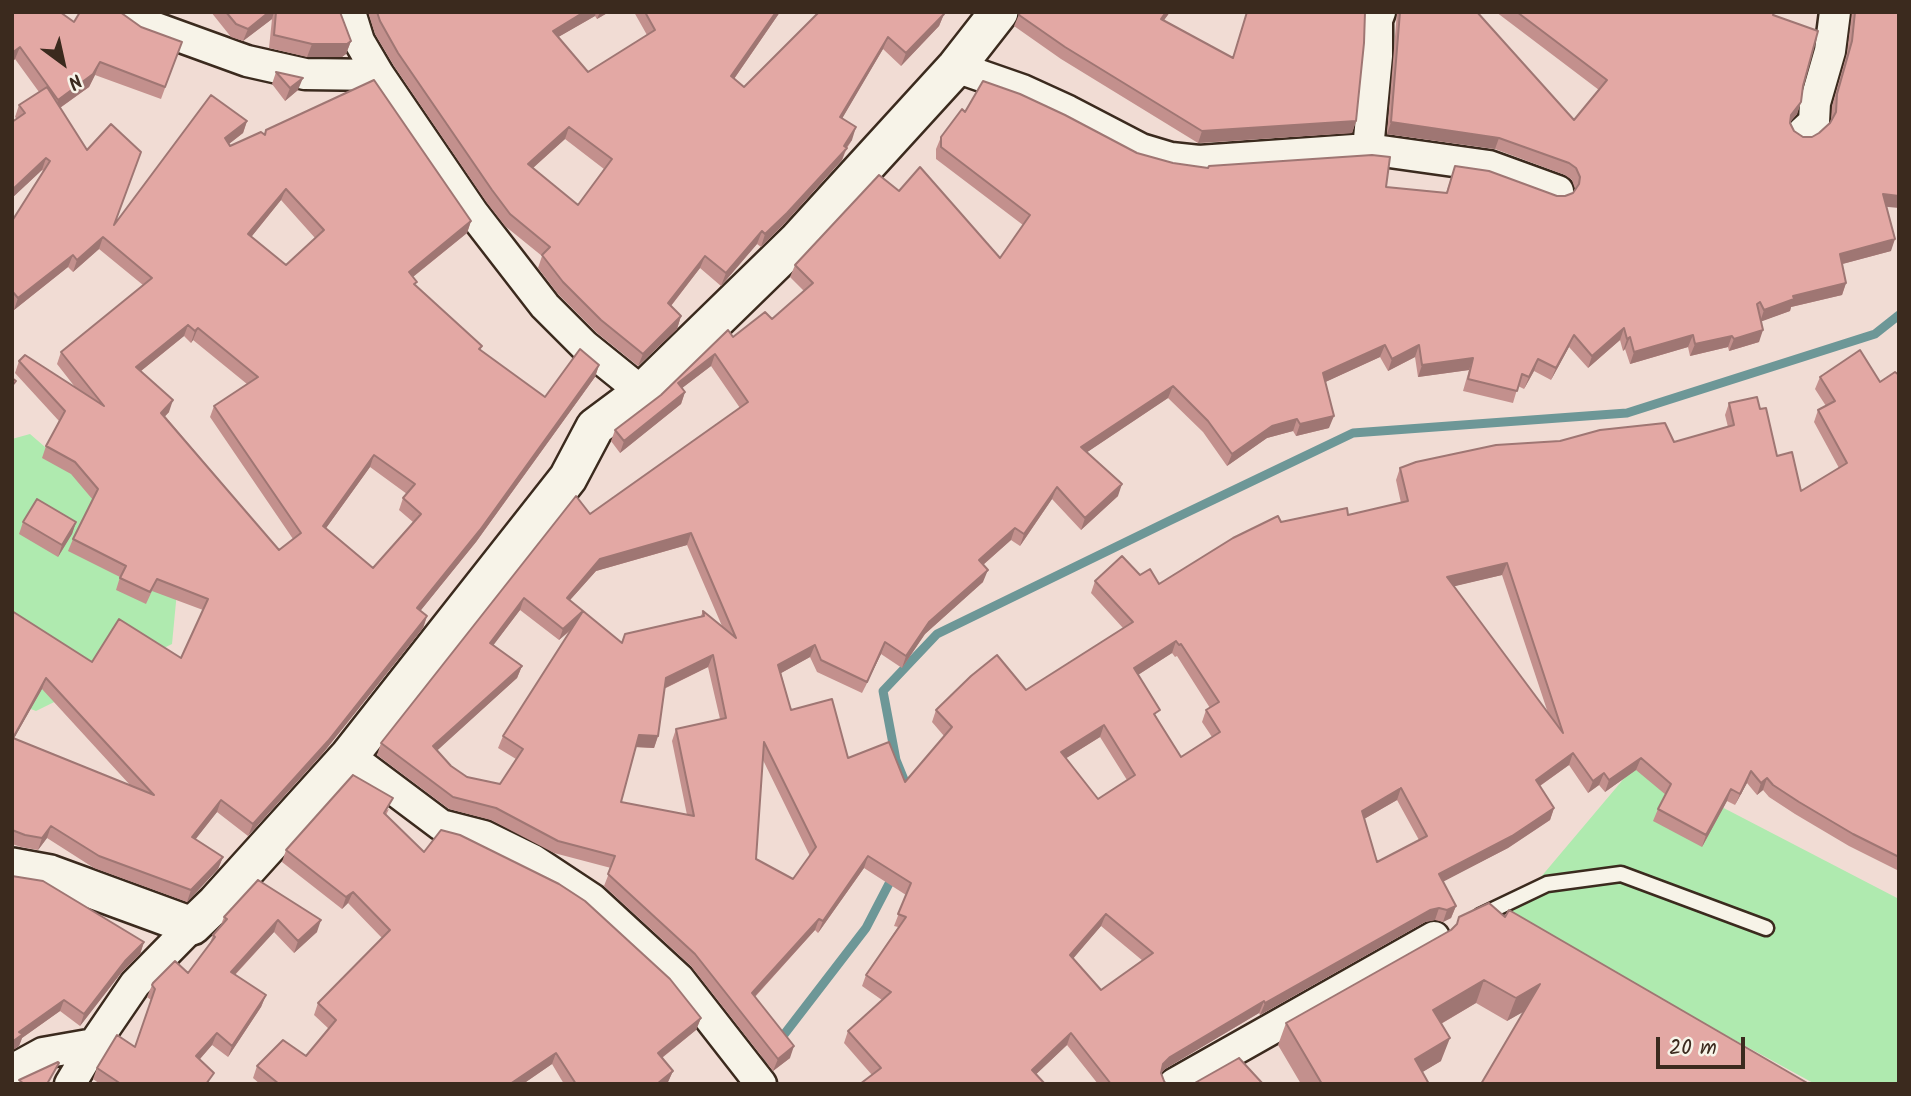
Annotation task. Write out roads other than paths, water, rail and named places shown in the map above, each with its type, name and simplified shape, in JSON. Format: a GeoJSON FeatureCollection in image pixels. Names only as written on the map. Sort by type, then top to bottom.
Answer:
{"type":"FeatureCollection","features":[{"type":"Feature","properties":{"kind":"street"},"geometry":{"type":"LineString","coordinates":[[125,12],[145,24],[247,61],[305,74],[379,75]]}},
{"type":"Feature","properties":{"kind":"street"},"geometry":{"type":"LineString","coordinates":[[350,12],[359,41],[379,75],[473,213],[545,306],[585,346],[642,392]]}},
{"type":"Feature","properties":{"kind":"street"},"geometry":{"type":"LineString","coordinates":[[70,1084],[135,984],[216,903],[349,756],[568,478],[594,427],[642,392],[798,240],[956,67],[999,12]]}},
{"type":"Feature","properties":{"kind":"street"},"geometry":{"type":"LineString","coordinates":[[1368,149],[1377,56],[1377,20],[1380,12]]}},
{"type":"Feature","properties":{"kind":"street"},"geometry":{"type":"LineString","coordinates":[[1803,132],[1814,122],[1815,103],[1830,51],[1835,12]]}},
{"type":"Feature","properties":{"kind":"street"},"geometry":{"type":"LineString","coordinates":[[956,67],[1022,90],[1141,149],[1171,158],[1199,161],[1368,149],[1489,166],[1558,191]]}},
{"type":"Feature","properties":{"kind":"street"},"geometry":{"type":"LineString","coordinates":[[349,756],[441,825],[484,836],[520,854],[592,899],[679,979],[761,1084]]}},
{"type":"Feature","properties":{"kind":"street"},"geometry":{"type":"LineString","coordinates":[[12,867],[50,874],[192,926]]}},
{"type":"Feature","properties":{"kind":"street"},"geometry":{"type":"LineString","coordinates":[[1174,1084],[1441,934]]}},
{"type":"Feature","properties":{"kind":"street"},"geometry":{"type":"LineString","coordinates":[[12,1070],[43,1053],[94,1044]]}},
{"type":"Feature","properties":{"kind":"lane"},"geometry":{"type":"LineString","coordinates":[[1472,920],[1548,884],[1621,874],[1766,928]]}},
{"type":"Feature","properties":{"kind":"waterway"},"geometry":{"type":"LineString","coordinates":[[909,792],[896,760],[883,691],[937,634],[1169,521],[1353,433],[1627,413],[1875,334],[1899,315]]}},
{"type":"Feature","properties":{"kind":"waterway"},"geometry":{"type":"LineString","coordinates":[[756,1071],[866,928],[894,874]]}}]}
